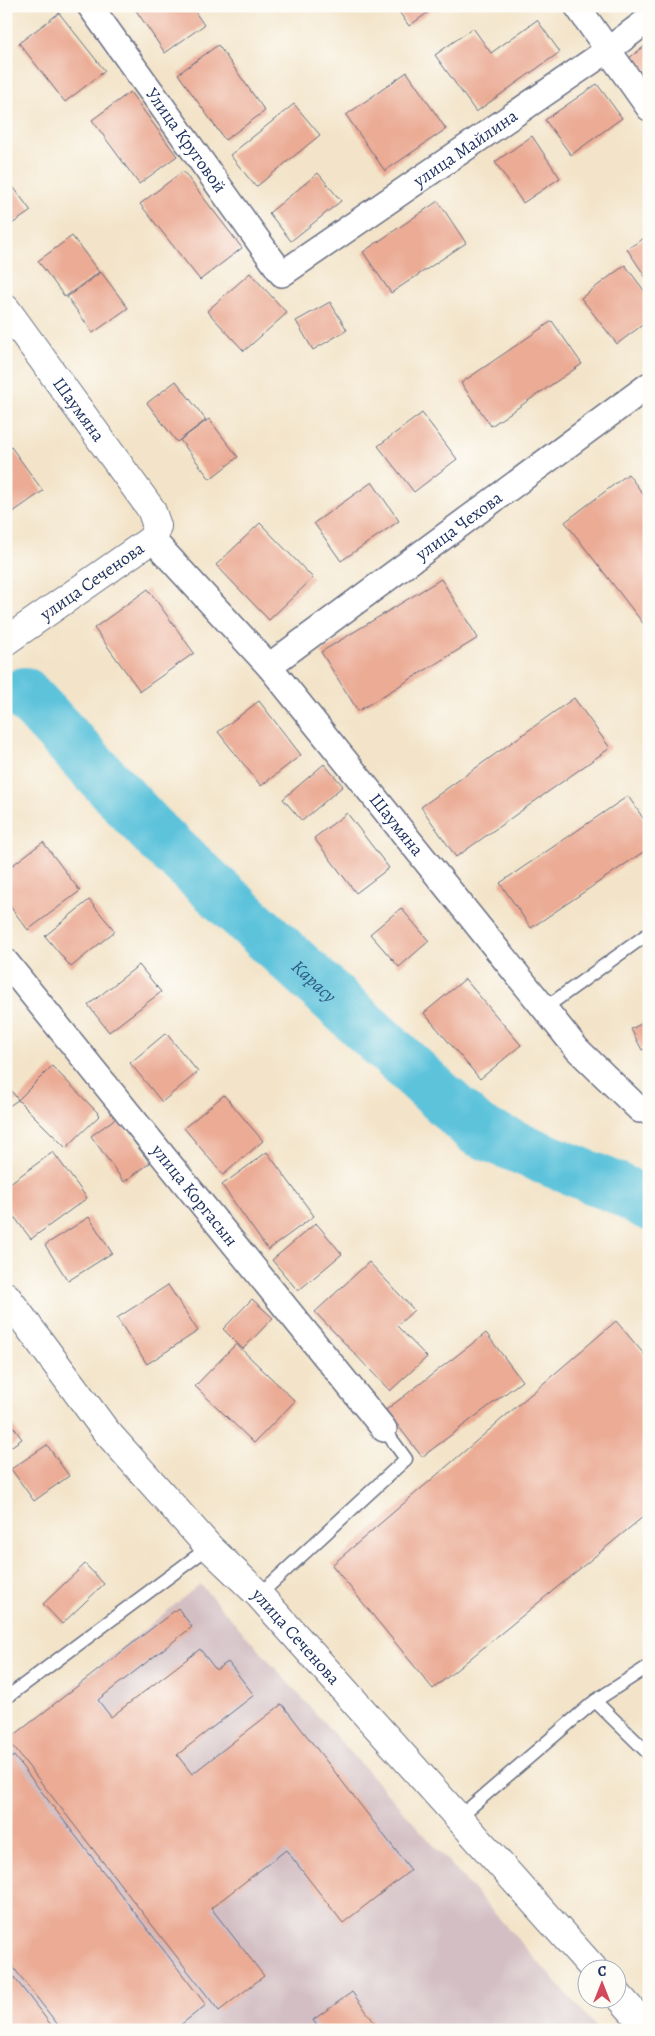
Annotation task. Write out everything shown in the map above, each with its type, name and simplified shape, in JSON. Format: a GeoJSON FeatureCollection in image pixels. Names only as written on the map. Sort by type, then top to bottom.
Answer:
{"type":"FeatureCollection","features":[{"type":"Feature","properties":{"kind":"street","name":"Улица Круговой"},"geometry":{"type":"LineString","coordinates":[[90,6],[282,274]]}},
{"type":"Feature","properties":{"kind":"street"},"geometry":{"type":"LineString","coordinates":[[577,6],[649,108]]}},
{"type":"Feature","properties":{"kind":"street","name":"улица Майлина"},"geometry":{"type":"LineString","coordinates":[[282,274],[608,50],[649,19]]}},
{"type":"Feature","properties":{"kind":"street","name":"Шаумяна"},"geometry":{"type":"LineString","coordinates":[[6,309],[151,509]]}},
{"type":"Feature","properties":{"kind":"street","name":"улица Чехова"},"geometry":{"type":"LineString","coordinates":[[269,666],[649,385]]}},
{"type":"Feature","properties":{"kind":"street","name":"улица Сеченова"},"geometry":{"type":"LineString","coordinates":[[6,641],[152,539],[157,526],[151,509]]}},
{"type":"Feature","properties":{"kind":"street","name":"Шаумяна"},"geometry":{"type":"LineString","coordinates":[[152,539],[269,666],[577,1049],[644,1107]]}},
{"type":"Feature","properties":{"kind":"street","name":"улица Коргасын"},"geometry":{"type":"LineString","coordinates":[[6,962],[384,1428]]}},
{"type":"Feature","properties":{"kind":"street","name":"улица Сеченова"},"geometry":{"type":"LineString","coordinates":[[6,1296],[105,1430],[209,1547],[259,1595],[585,1958]]}},
{"type":"Feature","properties":{"kind":"street"},"geometry":{"type":"LineString","coordinates":[[628,2006],[647,2026]]}},
{"type":"Feature","properties":{"kind":"lane"},"geometry":{"type":"LineString","coordinates":[[545,1008],[649,933]]}},
{"type":"Feature","properties":{"kind":"lane"},"geometry":{"type":"LineString","coordinates":[[259,1595],[406,1459],[384,1428]]}},
{"type":"Feature","properties":{"kind":"lane"},"geometry":{"type":"LineString","coordinates":[[6,1698],[209,1547]]}},
{"type":"Feature","properties":{"kind":"lane"},"geometry":{"type":"LineString","coordinates":[[458,1818],[595,1700],[649,1666]]}},
{"type":"Feature","properties":{"kind":"lane"},"geometry":{"type":"LineString","coordinates":[[595,1700],[649,1754]]}},
{"type":"Feature","properties":{"kind":"shaded area"},"geometry":{"type":"Polygon","coordinates":[[[200,1584],[599,2030],[6,2030],[6,1743],[200,1584]]]}},
{"type":"Feature","properties":{"kind":"building"},"geometry":{"type":"Polygon","coordinates":[[[133,6],[191,6],[204,25],[165,53],[133,6]]]}},
{"type":"Feature","properties":{"kind":"building"},"geometry":{"type":"Polygon","coordinates":[[[395,6],[437,6],[409,26],[395,6]]]}},
{"type":"Feature","properties":{"kind":"building"},"geometry":{"type":"Polygon","coordinates":[[[59,13],[105,71],[65,102],[19,43],[59,13]]]}},
{"type":"Feature","properties":{"kind":"building"},"geometry":{"type":"Polygon","coordinates":[[[537,20],[560,52],[476,112],[435,55],[473,28],[491,53],[537,20]]]}},
{"type":"Feature","properties":{"kind":"building"},"geometry":{"type":"Polygon","coordinates":[[[649,43],[649,83],[629,58],[649,43]]]}},
{"type":"Feature","properties":{"kind":"building"},"geometry":{"type":"Polygon","coordinates":[[[218,45],[265,111],[225,140],[178,74],[218,45]]]}},
{"type":"Feature","properties":{"kind":"building"},"geometry":{"type":"Polygon","coordinates":[[[407,72],[446,129],[385,171],[346,115],[407,72]]]}},
{"type":"Feature","properties":{"kind":"building"},"geometry":{"type":"Polygon","coordinates":[[[597,84],[622,118],[571,155],[545,120],[597,84]]]}},
{"type":"Feature","properties":{"kind":"building"},"geometry":{"type":"Polygon","coordinates":[[[130,92],[177,156],[139,184],[92,120],[130,92]]]}},
{"type":"Feature","properties":{"kind":"building"},"geometry":{"type":"Polygon","coordinates":[[[294,104],[320,135],[256,187],[230,155],[294,104]]]}},
{"type":"Feature","properties":{"kind":"building"},"geometry":{"type":"Polygon","coordinates":[[[532,136],[560,178],[523,203],[495,162],[532,136]]]}},
{"type":"Feature","properties":{"kind":"building"},"geometry":{"type":"Polygon","coordinates":[[[183,171],[242,248],[200,280],[140,204],[183,171]]]}},
{"type":"Feature","properties":{"kind":"building"},"geometry":{"type":"Polygon","coordinates":[[[318,173],[341,201],[291,241],[269,213],[318,173]]]}},
{"type":"Feature","properties":{"kind":"building"},"geometry":{"type":"Polygon","coordinates":[[[6,177],[31,211],[6,228],[6,177]]]}},
{"type":"Feature","properties":{"kind":"building"},"geometry":{"type":"Polygon","coordinates":[[[438,201],[466,243],[391,293],[363,252],[438,201]]]}},
{"type":"Feature","properties":{"kind":"building"},"geometry":{"type":"Polygon","coordinates":[[[649,235],[649,282],[627,249],[649,235]]]}},
{"type":"Feature","properties":{"kind":"building"},"geometry":{"type":"Polygon","coordinates":[[[72,236],[99,272],[65,297],[38,261],[72,236]]]}},
{"type":"Feature","properties":{"kind":"building"},"geometry":{"type":"Polygon","coordinates":[[[625,265],[649,297],[649,320],[617,344],[581,298],[625,265]]]}},
{"type":"Feature","properties":{"kind":"building"},"geometry":{"type":"Polygon","coordinates":[[[101,272],[128,308],[93,333],[67,297],[101,272]]]}},
{"type":"Feature","properties":{"kind":"building"},"geometry":{"type":"Polygon","coordinates":[[[250,273],[287,313],[244,351],[207,311],[250,273]]]}},
{"type":"Feature","properties":{"kind":"building"},"geometry":{"type":"Polygon","coordinates":[[[330,302],[347,330],[313,350],[296,321],[330,302]]]}},
{"type":"Feature","properties":{"kind":"building"},"geometry":{"type":"Polygon","coordinates":[[[552,321],[582,364],[491,426],[461,383],[552,321]]]}},
{"type":"Feature","properties":{"kind":"building"},"geometry":{"type":"Polygon","coordinates":[[[176,381],[206,420],[177,442],[147,403],[176,381]]]}},
{"type":"Feature","properties":{"kind":"building"},"geometry":{"type":"Polygon","coordinates":[[[422,413],[457,459],[414,492],[378,446],[422,413]]]}},
{"type":"Feature","properties":{"kind":"building"},"geometry":{"type":"Polygon","coordinates":[[[209,419],[238,457],[210,479],[180,440],[209,419]]]}},
{"type":"Feature","properties":{"kind":"building"},"geometry":{"type":"Polygon","coordinates":[[[6,440],[43,491],[6,517],[6,440]]]}},
{"type":"Feature","properties":{"kind":"building"},"geometry":{"type":"Polygon","coordinates":[[[628,474],[649,502],[649,631],[565,522],[628,474]]]}},
{"type":"Feature","properties":{"kind":"building"},"geometry":{"type":"Polygon","coordinates":[[[372,482],[399,521],[341,561],[314,523],[372,482]]]}},
{"type":"Feature","properties":{"kind":"building"},"geometry":{"type":"Polygon","coordinates":[[[260,523],[313,578],[269,620],[216,565],[260,523]]]}},
{"type":"Feature","properties":{"kind":"building"},"geometry":{"type":"Polygon","coordinates":[[[441,579],[478,638],[358,711],[321,652],[441,579]]]}},
{"type":"Feature","properties":{"kind":"building"},"geometry":{"type":"Polygon","coordinates":[[[148,589],[194,653],[140,691],[94,628],[148,589]]]}},
{"type":"Feature","properties":{"kind":"building"},"geometry":{"type":"Polygon","coordinates":[[[574,698],[610,748],[456,857],[421,807],[574,698]]]}},
{"type":"Feature","properties":{"kind":"building"},"geometry":{"type":"Polygon","coordinates":[[[259,701],[301,755],[261,786],[218,732],[259,701]]]}},
{"type":"Feature","properties":{"kind":"building"},"geometry":{"type":"Polygon","coordinates":[[[324,764],[343,786],[302,821],[283,799],[324,764]]]}},
{"type":"Feature","properties":{"kind":"building"},"geometry":{"type":"Polygon","coordinates":[[[628,796],[649,827],[649,848],[531,928],[500,883],[628,796]]]}},
{"type":"Feature","properties":{"kind":"building"},"geometry":{"type":"Polygon","coordinates":[[[347,813],[389,868],[356,893],[314,838],[347,813]]]}},
{"type":"Feature","properties":{"kind":"building"},"geometry":{"type":"Polygon","coordinates":[[[43,842],[80,891],[28,930],[6,901],[6,870],[43,842]]]}},
{"type":"Feature","properties":{"kind":"building"},"geometry":{"type":"Polygon","coordinates":[[[89,900],[115,931],[71,967],[45,936],[89,900]]]}},
{"type":"Feature","properties":{"kind":"building"},"geometry":{"type":"Polygon","coordinates":[[[401,908],[429,941],[399,967],[370,934],[401,908]]]}},
{"type":"Feature","properties":{"kind":"building"},"geometry":{"type":"Polygon","coordinates":[[[139,965],[161,992],[109,1032],[88,1005],[139,965]]]}},
{"type":"Feature","properties":{"kind":"building"},"geometry":{"type":"Polygon","coordinates":[[[465,979],[521,1045],[480,1079],[424,1013],[465,979]]]}},
{"type":"Feature","properties":{"kind":"building"},"geometry":{"type":"Polygon","coordinates":[[[649,1020],[649,1046],[642,1050],[631,1029],[649,1020]]]}},
{"type":"Feature","properties":{"kind":"building"},"geometry":{"type":"Polygon","coordinates":[[[166,1033],[198,1072],[162,1102],[130,1063],[166,1033]]]}},
{"type":"Feature","properties":{"kind":"building"},"geometry":{"type":"Polygon","coordinates":[[[52,1066],[100,1115],[66,1148],[18,1100],[52,1066]]]}},
{"type":"Feature","properties":{"kind":"building"},"geometry":{"type":"Polygon","coordinates":[[[6,1083],[18,1100],[6,1108],[6,1083]]]}},
{"type":"Feature","properties":{"kind":"building"},"geometry":{"type":"Polygon","coordinates":[[[224,1095],[263,1141],[223,1175],[184,1128],[224,1095]]]}},
{"type":"Feature","properties":{"kind":"building"},"geometry":{"type":"Polygon","coordinates":[[[116,1118],[150,1163],[124,1182],[91,1136],[116,1118]]]}},
{"type":"Feature","properties":{"kind":"building"},"geometry":{"type":"Polygon","coordinates":[[[53,1152],[87,1198],[31,1239],[6,1206],[6,1186],[53,1152]]]}},
{"type":"Feature","properties":{"kind":"building"},"geometry":{"type":"Polygon","coordinates":[[[267,1152],[314,1216],[268,1250],[222,1185],[267,1152]]]}},
{"type":"Feature","properties":{"kind":"building"},"geometry":{"type":"Polygon","coordinates":[[[89,1217],[112,1253],[68,1281],[45,1245],[89,1217]]]}},
{"type":"Feature","properties":{"kind":"building"},"geometry":{"type":"Polygon","coordinates":[[[316,1223],[342,1254],[298,1291],[272,1260],[316,1223]]]}},
{"type":"Feature","properties":{"kind":"building"},"geometry":{"type":"Polygon","coordinates":[[[369,1262],[414,1310],[397,1326],[427,1357],[390,1391],[315,1312],[369,1262]]]}},
{"type":"Feature","properties":{"kind":"building"},"geometry":{"type":"Polygon","coordinates":[[[168,1285],[198,1331],[147,1364],[117,1318],[168,1285]]]}},
{"type":"Feature","properties":{"kind":"building"},"geometry":{"type":"Polygon","coordinates":[[[252,1299],[273,1318],[243,1349],[223,1329],[252,1299]]]}},
{"type":"Feature","properties":{"kind":"building"},"geometry":{"type":"Polygon","coordinates":[[[616,1321],[649,1360],[649,1512],[433,1689],[332,1565],[616,1321]]]}},
{"type":"Feature","properties":{"kind":"building"},"geometry":{"type":"Polygon","coordinates":[[[486,1333],[522,1381],[422,1457],[386,1410],[486,1333]]]}},
{"type":"Feature","properties":{"kind":"building"},"geometry":{"type":"Polygon","coordinates":[[[236,1344],[295,1401],[254,1443],[195,1386],[236,1344]]]}},
{"type":"Feature","properties":{"kind":"building"},"geometry":{"type":"Polygon","coordinates":[[[6,1416],[22,1439],[6,1450],[6,1416]]]}},
{"type":"Feature","properties":{"kind":"building"},"geometry":{"type":"Polygon","coordinates":[[[47,1445],[69,1476],[34,1501],[11,1469],[47,1445]]]}},
{"type":"Feature","properties":{"kind":"building"},"geometry":{"type":"Polygon","coordinates":[[[85,1564],[104,1584],[62,1624],[43,1604],[85,1564]]]}},
{"type":"Feature","properties":{"kind":"building"},"geometry":{"type":"Polygon","coordinates":[[[178,1608],[192,1627],[98,1700],[111,1717],[200,1649],[216,1670],[228,1662],[254,1695],[177,1755],[192,1774],[282,1704],[411,1870],[343,1923],[286,1850],[211,1908],[264,1976],[219,2011],[8,1740],[178,1608]]]}},
{"type":"Feature","properties":{"kind":"building"},"geometry":{"type":"Polygon","coordinates":[[[14,1756],[206,2005],[174,2030],[62,2030],[6,1958],[6,1762],[14,1756]]]}},
{"type":"Feature","properties":{"kind":"building"},"geometry":{"type":"Polygon","coordinates":[[[6,1967],[55,2030],[6,2030],[6,1967]]]}},
{"type":"Feature","properties":{"kind":"building"},"geometry":{"type":"Polygon","coordinates":[[[352,1992],[380,2030],[320,2030],[313,2020],[352,1992]]]}},
{"type":"Feature","properties":{"kind":"waterway","name":"Карасу"},"geometry":{"type":"LineString","coordinates":[[24,693],[157,836],[478,1131],[619,1189],[649,1205]]}}]}
